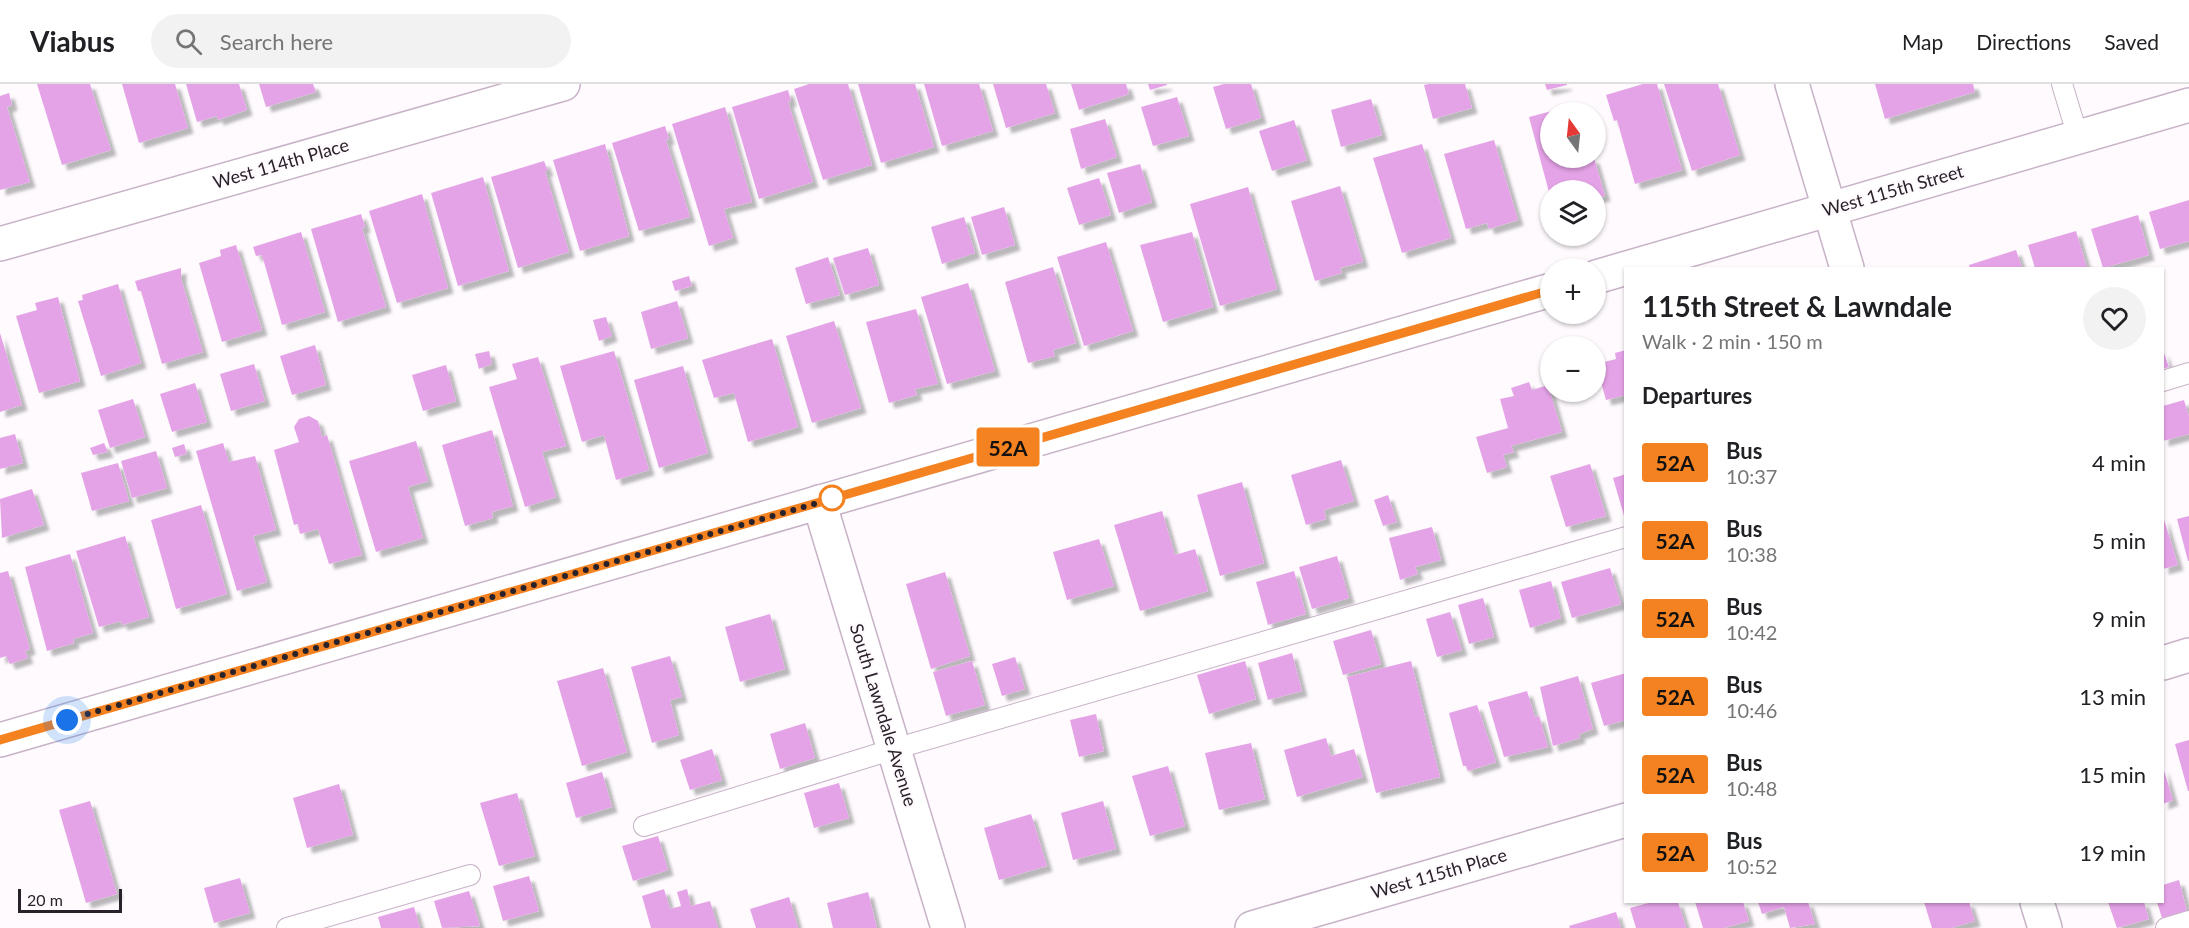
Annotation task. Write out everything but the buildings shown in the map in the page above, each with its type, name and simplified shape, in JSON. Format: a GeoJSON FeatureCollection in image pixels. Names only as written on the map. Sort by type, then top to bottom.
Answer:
{"type":"FeatureCollection","features":[{"type":"Feature","properties":{"kind":"street","name":"West 114th Place"},"geometry":{"type":"LineString","coordinates":[[0,244],[563,84]]}},
{"type":"Feature","properties":{"kind":"street"},"geometry":{"type":"LineString","coordinates":[[1792,84],[1848,267]]}},
{"type":"Feature","properties":{"kind":"street","name":"West 115th Street"},"geometry":{"type":"LineString","coordinates":[[1630,267],[2189,105]]}},
{"type":"Feature","properties":{"kind":"street","name":"West 115th Street"},"geometry":{"type":"LineString","coordinates":[[1606,274],[1624,269]]}},
{"type":"Feature","properties":{"kind":"street"},"geometry":{"type":"LineString","coordinates":[[0,740],[1540,293]]}},
{"type":"Feature","properties":{"kind":"street","name":"South Lawndale Avenue"},"geometry":{"type":"LineString","coordinates":[[819,502],[948,928]]}},
{"type":"Feature","properties":{"kind":"street"},"geometry":{"type":"LineString","coordinates":[[2164,663],[2189,655]]}},
{"type":"Feature","properties":{"kind":"street","name":"West 115th Place"},"geometry":{"type":"LineString","coordinates":[[1252,928],[1624,820]]}},
{"type":"Feature","properties":{"kind":"street"},"geometry":{"type":"LineString","coordinates":[[2037,903],[2045,928]]}},
{"type":"Feature","properties":{"kind":"lane"},"geometry":{"type":"LineString","coordinates":[[2062,84],[2078,137]]}},
{"type":"Feature","properties":{"kind":"lane"},"geometry":{"type":"LineString","coordinates":[[2164,381],[2189,373]]}},
{"type":"Feature","properties":{"kind":"lane"},"geometry":{"type":"LineString","coordinates":[[645,826],[894,749],[1624,538]]}},
{"type":"Feature","properties":{"kind":"lane"},"geometry":{"type":"LineString","coordinates":[[287,928],[470,875]]}},
{"type":"Feature","properties":{"kind":"lane"},"geometry":{"type":"LineString","coordinates":[[2166,928],[2189,921]]}},
{"type":"Feature","properties":{"kind":"bus line","name":"52A"},"geometry":{"type":"LineString","coordinates":[[0,740],[1540,293]]}},
{"type":"Feature","properties":{"kind":"route"},"geometry":{"type":"LineString","coordinates":[[67,720],[835,498],[832,498]]}}]}
